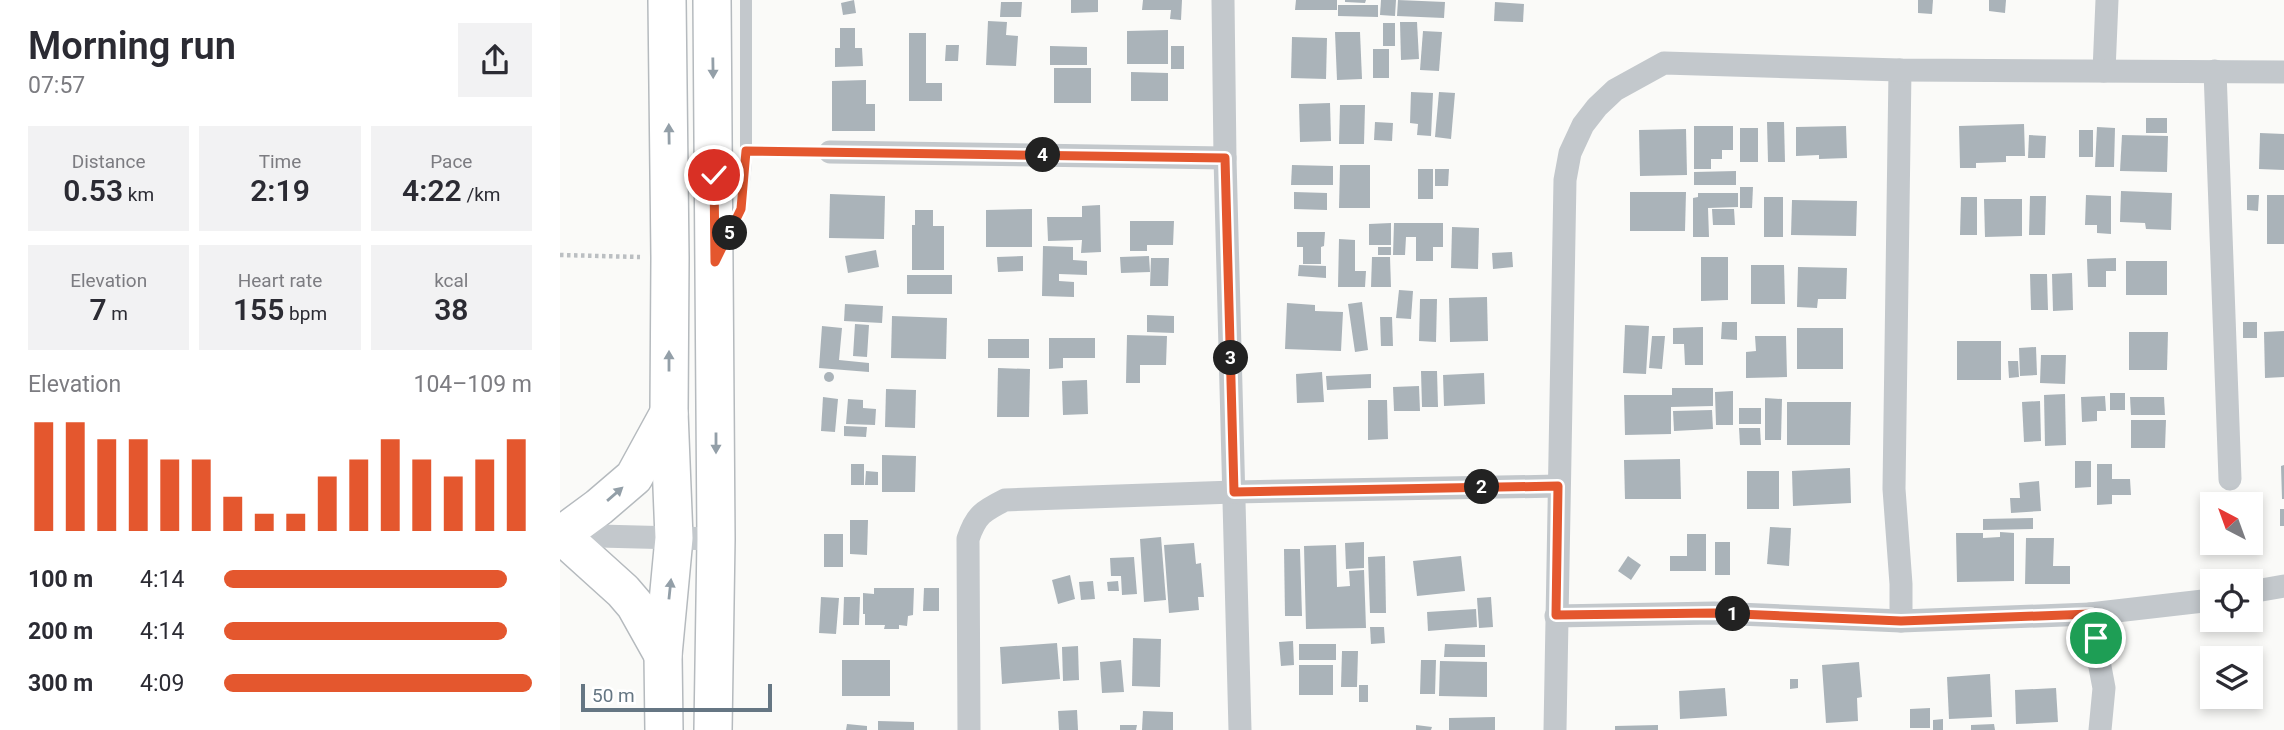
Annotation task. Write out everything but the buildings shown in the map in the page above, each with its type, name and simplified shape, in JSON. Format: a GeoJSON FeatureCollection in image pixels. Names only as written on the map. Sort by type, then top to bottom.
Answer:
{"type":"FeatureCollection","features":[{"type":"Feature","properties":{"kind":"main road"},"geometry":{"type":"LineString","coordinates":[[664,730],[663,655],[674,538],[669,412],[667,0]]}},
{"type":"Feature","properties":{"kind":"main road"},"geometry":{"type":"LineString","coordinates":[[712,0],[716,539],[713,730]]}},
{"type":"Feature","properties":{"kind":"main road"},"geometry":{"type":"LineString","coordinates":[[663,655],[635,605],[623,591],[560,535],[634,477],[669,412]]}},
{"type":"Feature","properties":{"kind":"street"},"geometry":{"type":"LineString","coordinates":[[1223,0],[1240,730]]}},
{"type":"Feature","properties":{"kind":"street"},"geometry":{"type":"LineString","coordinates":[[2104,71],[2107,0]]}},
{"type":"Feature","properties":{"kind":"street"},"geometry":{"type":"LineString","coordinates":[[1555,730],[1565,180],[1574,144],[1583,125],[1615,90],[1664,63],[1900,70],[2284,72]]}},
{"type":"Feature","properties":{"kind":"street"},"geometry":{"type":"LineString","coordinates":[[1900,70],[1894,489],[1901,621]]}},
{"type":"Feature","properties":{"kind":"street"},"geometry":{"type":"LineString","coordinates":[[2215,71],[2230,479]]}},
{"type":"Feature","properties":{"kind":"street"},"geometry":{"type":"LineString","coordinates":[[830,152],[1225,158]]}},
{"type":"Feature","properties":{"kind":"street"},"geometry":{"type":"LineString","coordinates":[[969,730],[968,540],[974,522],[986,509],[1005,500],[1234,492],[1558,486]]}},
{"type":"Feature","properties":{"kind":"street"},"geometry":{"type":"LineString","coordinates":[[560,535],[716,539]]}},
{"type":"Feature","properties":{"kind":"street"},"geometry":{"type":"LineString","coordinates":[[2263,590],[2284,586]]}},
{"type":"Feature","properties":{"kind":"street"},"geometry":{"type":"LineString","coordinates":[[1556,615],[1714,613],[1901,621],[2091,614],[2200,601]]}},
{"type":"Feature","properties":{"kind":"street"},"geometry":{"type":"LineString","coordinates":[[2091,614],[2104,688],[2100,730]]}},
{"type":"Feature","properties":{"kind":"lane"},"geometry":{"type":"LineString","coordinates":[[715,262],[741,209],[746,151],[746,0]]}},
{"type":"Feature","properties":{"kind":"path"},"geometry":{"type":"LineString","coordinates":[[746,151],[830,152]]}},
{"type":"Feature","properties":{"kind":"path"},"geometry":{"type":"LineString","coordinates":[[560,255],[670,258]]}},
{"type":"Feature","properties":{"kind":"route"},"geometry":{"type":"LineString","coordinates":[[714,175],[715,262],[741,209],[746,151],[1225,158],[1234,492],[1558,486],[1556,615],[1714,613],[1901,621],[2091,614],[2096,638]]}}]}
